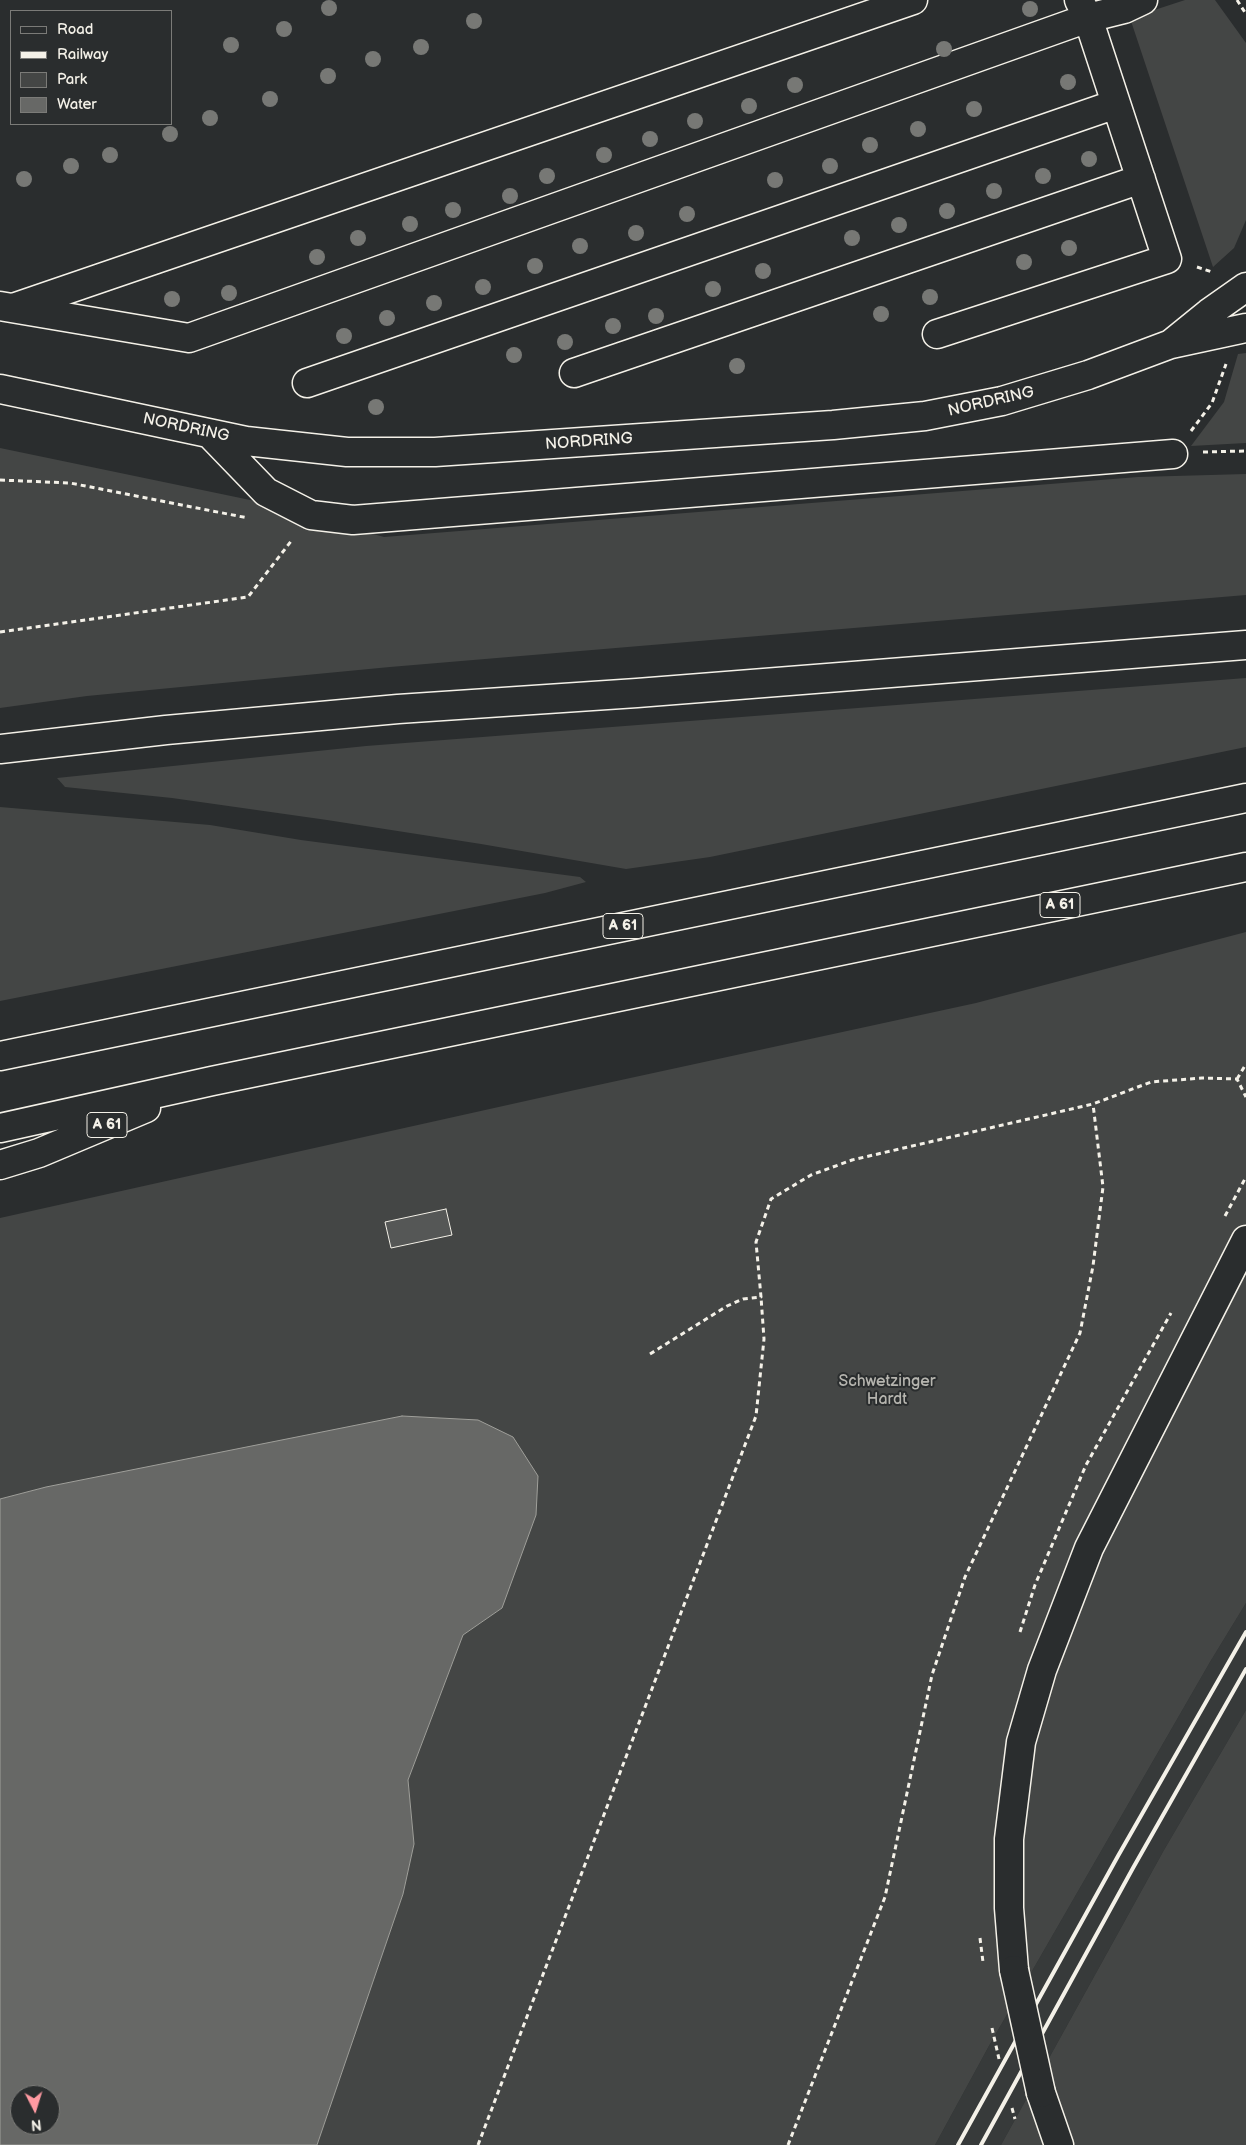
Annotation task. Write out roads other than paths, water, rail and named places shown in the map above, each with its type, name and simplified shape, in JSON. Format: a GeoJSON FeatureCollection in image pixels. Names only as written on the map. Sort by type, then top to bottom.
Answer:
{"type":"FeatureCollection","features":[{"type":"Feature","properties":{"kind":"main road"},"geometry":{"type":"LineString","coordinates":[[7,307],[913,0]]}},
{"type":"Feature","properties":{"kind":"main road"},"geometry":{"type":"LineString","coordinates":[[7,307],[189,338],[1084,9],[1124,8],[1143,0]]}},
{"type":"Feature","properties":{"kind":"main road"},"geometry":{"type":"LineString","coordinates":[[937,334],[1167,259],[1084,9]]}},
{"type":"Feature","properties":{"kind":"main road"},"geometry":{"type":"LineString","coordinates":[[307,383],[1116,104]]}},
{"type":"Feature","properties":{"kind":"main road"},"geometry":{"type":"LineString","coordinates":[[574,372],[1141,179]]}},
{"type":"Feature","properties":{"kind":"main road","name":"NORDRING"},"geometry":{"type":"LineString","coordinates":[[1171,344],[1208,312],[1246,287]]}},
{"type":"Feature","properties":{"kind":"main road","name":"NORDRING"},"geometry":{"type":"LineString","coordinates":[[0,390],[246,441],[337,451],[436,452],[925,416],[1002,401],[1088,374],[1171,344],[1246,328]]}},
{"type":"Feature","properties":{"kind":"main road"},"geometry":{"type":"LineString","coordinates":[[210,434],[266,492],[311,515],[353,520],[1173,454]]}},
{"type":"Feature","properties":{"kind":"main road"},"geometry":{"type":"LineString","coordinates":[[0,749],[166,730],[398,709],[638,693],[1246,645]]}},
{"type":"Feature","properties":{"kind":"main road","name":"A 61"},"geometry":{"type":"LineString","coordinates":[[0,1056],[1246,798]]}},
{"type":"Feature","properties":{"kind":"main road","name":"A 61"},"geometry":{"type":"LineString","coordinates":[[0,1128],[212,1081],[1246,867]]}},
{"type":"Feature","properties":{"kind":"main road","name":"A 61"},"geometry":{"type":"LineString","coordinates":[[0,1165],[39,1153],[212,1081]]}},
{"type":"Feature","properties":{"kind":"main road"},"geometry":{"type":"LineString","coordinates":[[1059,2145],[1041,2094],[1014,1970],[1009,1908],[1009,1839],[1021,1742],[1042,1670],[1089,1548],[1246,1240]]}},
{"type":"Feature","properties":{"kind":"water"},"geometry":{"type":"Polygon","coordinates":[[[402,1416],[478,1420],[513,1437],[538,1476],[536,1515],[502,1608],[463,1635],[408,1780],[414,1844],[403,1894],[317,2145],[0,2145],[0,1499],[46,1487],[402,1416]]]}},
{"type":"Feature","properties":{"kind":"railway"},"geometry":{"type":"LineString","coordinates":[[958,2145],[1118,1856],[1246,1632]]}},
{"type":"Feature","properties":{"kind":"railway"},"geometry":{"type":"LineString","coordinates":[[981,2145],[1133,1868],[1246,1669]]}},
{"type":"Feature","properties":{"kind":"park label","name":"Schwetzinger Hardt"},"geometry":{"type":"Point","coordinates":[887,1391]}}]}
